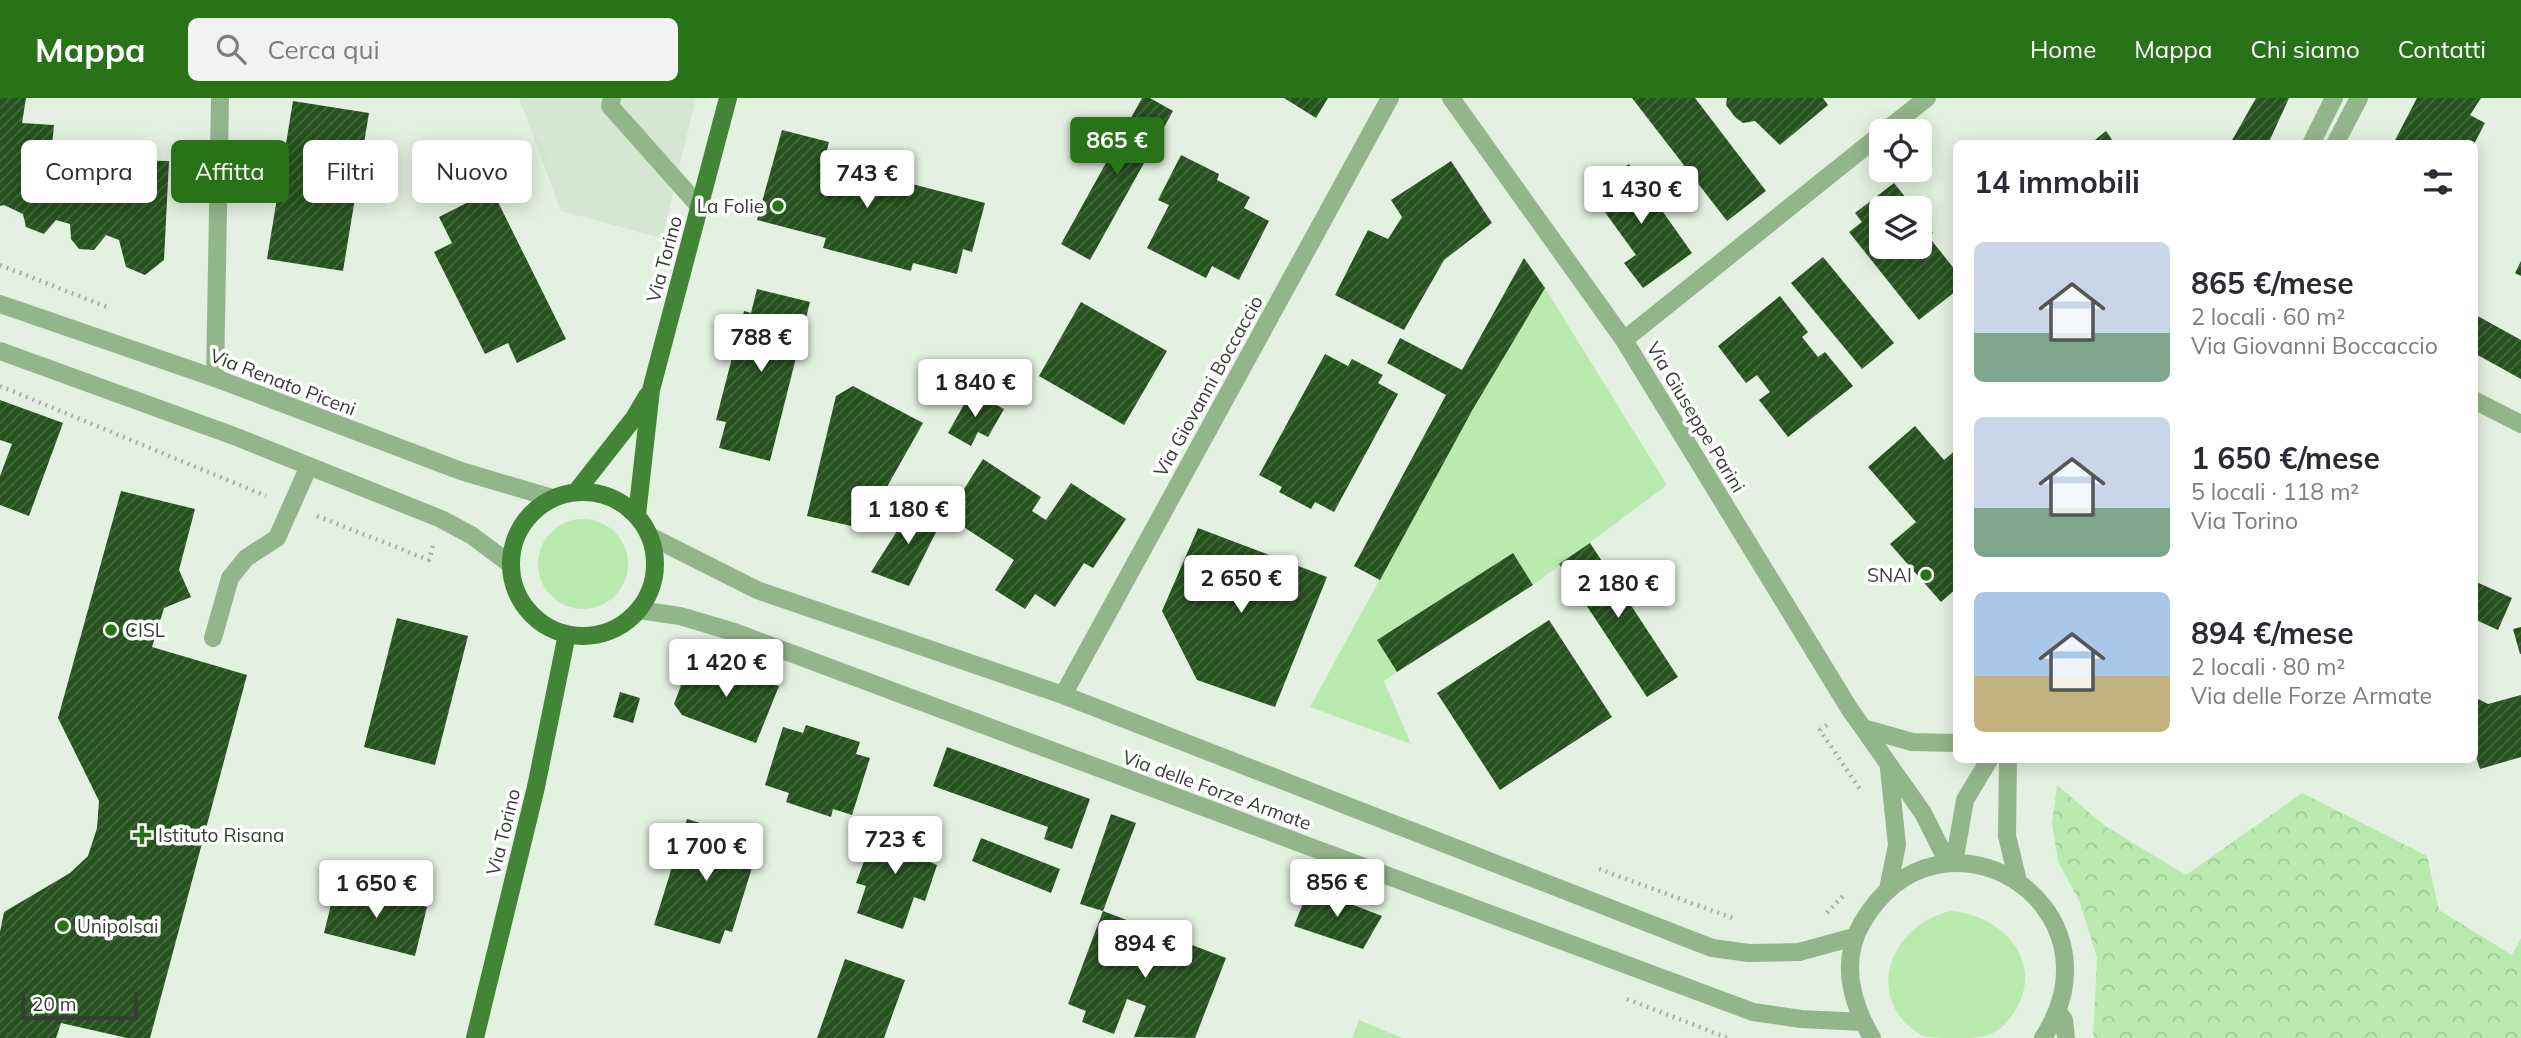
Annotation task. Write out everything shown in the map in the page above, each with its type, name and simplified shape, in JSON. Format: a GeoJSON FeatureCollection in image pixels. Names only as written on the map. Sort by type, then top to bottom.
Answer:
{"type":"FeatureCollection","features":[{"type":"Feature","properties":{"kind":"main road","name":"Via Torino"},"geometry":{"type":"LineString","coordinates":[[637,515],[651,390],[728,98]]}},
{"type":"Feature","properties":{"kind":"main road","name":"Via Torino"},"geometry":{"type":"LineString","coordinates":[[576,492],[634,418],[651,390]]}},
{"type":"Feature","properties":{"kind":"main road"},"geometry":{"type":"LineString","coordinates":[[576,492],[598,493],[619,501],[637,515],[650,536],[655,561],[652,587],[639,610],[619,627],[594,635],[568,634],[545,625],[526,609],[514,588],[510,564],[515,537],[530,514],[552,498],[576,492]]}},
{"type":"Feature","properties":{"kind":"main road","name":"Via Torino"},"geometry":{"type":"LineString","coordinates":[[475,1038],[536,787],[568,634]]}},
{"type":"Feature","properties":{"kind":"street"},"geometry":{"type":"LineString","coordinates":[[215,378],[220,98]]}},
{"type":"Feature","properties":{"kind":"street"},"geometry":{"type":"LineString","coordinates":[[612,98],[610,106],[699,206]]}},
{"type":"Feature","properties":{"kind":"street","name":"Via Giovanni Boccaccio"},"geometry":{"type":"LineString","coordinates":[[1063,695],[1390,98]]}},
{"type":"Feature","properties":{"kind":"street","name":"Via Giuseppe Parini"},"geometry":{"type":"LineString","coordinates":[[1451,98],[1624,340],[1863,728],[1889,769],[1923,813],[1951,863]]}},
{"type":"Feature","properties":{"kind":"street"},"geometry":{"type":"LineString","coordinates":[[1901,119],[1927,98]]}},
{"type":"Feature","properties":{"kind":"street"},"geometry":{"type":"LineString","coordinates":[[2313,140],[2334,98]]}},
{"type":"Feature","properties":{"kind":"street"},"geometry":{"type":"LineString","coordinates":[[2337,140],[2359,98]]}},
{"type":"Feature","properties":{"kind":"street"},"geometry":{"type":"LineString","coordinates":[[1624,340],[1869,144]]}},
{"type":"Feature","properties":{"kind":"street","name":"Via Renato Piceni"},"geometry":{"type":"LineString","coordinates":[[0,304],[215,378],[461,471],[552,498]]}},
{"type":"Feature","properties":{"kind":"street"},"geometry":{"type":"LineString","coordinates":[[0,351],[309,466],[441,519],[510,564]]}},
{"type":"Feature","properties":{"kind":"street"},"geometry":{"type":"LineString","coordinates":[[2478,402],[2521,424]]}},
{"type":"Feature","properties":{"kind":"street"},"geometry":{"type":"LineString","coordinates":[[213,638],[230,578],[246,558],[277,538],[309,466]]}},
{"type":"Feature","properties":{"kind":"street","name":"Via delle Forze Armate"},"geometry":{"type":"LineString","coordinates":[[650,536],[757,590],[1063,695],[1712,948],[1749,953],[1799,952],[1854,937]]}},
{"type":"Feature","properties":{"kind":"street","name":"Via delle Forze Armate"},"geometry":{"type":"LineString","coordinates":[[639,610],[680,616],[734,632],[1753,1012],[1801,1019],[1863,1022]]}},
{"type":"Feature","properties":{"kind":"street"},"geometry":{"type":"LineString","coordinates":[[1863,728],[1912,743],[1953,743]]}},
{"type":"Feature","properties":{"kind":"street"},"geometry":{"type":"LineString","coordinates":[[1951,863],[1965,800],[1987,763]]}},
{"type":"Feature","properties":{"kind":"street"},"geometry":{"type":"LineString","coordinates":[[2008,763],[2007,836],[2018,881]]}},
{"type":"Feature","properties":{"kind":"street","name":"Via Giuseppe Parini"},"geometry":{"type":"LineString","coordinates":[[1888,889],[1897,845],[1889,769]]}},
{"type":"Feature","properties":{"kind":"street"},"geometry":{"type":"LineString","coordinates":[[1872,1038],[1857,1012],[1849,975],[1854,937],[1876,899],[1888,889],[1927,867],[1951,863],[1987,867],[2018,881],[2051,915],[2065,950],[2067,976],[2059,1013],[2043,1038]]}},
{"type":"Feature","properties":{"kind":"street"},"geometry":{"type":"LineString","coordinates":[[2059,1013],[2064,1020],[2066,1038]]}},
{"type":"Feature","properties":{"kind":"path"},"geometry":{"type":"LineString","coordinates":[[0,386],[290,506],[429,560],[441,519]]}},
{"type":"Feature","properties":{"kind":"path"},"geometry":{"type":"LineString","coordinates":[[1821,730],[1864,796]]}},
{"type":"Feature","properties":{"kind":"path"},"geometry":{"type":"LineString","coordinates":[[1593,867],[1749,923]]}},
{"type":"Feature","properties":{"kind":"path"},"geometry":{"type":"LineString","coordinates":[[1817,918],[1826,915],[1844,895]]}},
{"type":"Feature","properties":{"kind":"shaded area"},"geometry":{"type":"Polygon","coordinates":[[[519,98],[696,98],[662,238],[561,211],[519,98]]]}},
{"type":"Feature","properties":{"kind":"green space"},"geometry":{"type":"Polygon","coordinates":[[[1545,288],[1667,485],[1533,585],[1513,553],[1377,640],[1397,672],[1384,681],[1411,744],[1310,707],[1473,409],[1545,288]]]}},
{"type":"Feature","properties":{"kind":"green space"},"geometry":{"type":"Polygon","coordinates":[[[583,519],[600,522],[615,532],[625,547],[628,564],[625,581],[615,596],[600,606],[583,609],[566,606],[551,596],[541,581],[538,564],[541,547],[551,532],[566,522],[583,519]]]}},
{"type":"Feature","properties":{"kind":"green space"},"geometry":{"type":"Polygon","coordinates":[[[2057,785],[2105,826],[2186,875],[2302,793],[2427,856],[2439,910],[2512,955],[2521,938],[2521,1038],[2093,1038],[2097,958],[2080,903],[2058,861],[2052,824],[2057,785]]]}},
{"type":"Feature","properties":{"kind":"green space"},"geometry":{"type":"Polygon","coordinates":[[[1951,911],[1988,922],[2003,932],[2015,945],[2022,960],[2025,977],[2022,995],[2013,1014],[2002,1027],[1984,1036],[1923,1036],[1904,1021],[1893,1004],[1888,985],[1890,966],[1898,948],[1911,932],[1929,919],[1951,911]]]}},
{"type":"Feature","properties":{"kind":"green space"},"geometry":{"type":"Polygon","coordinates":[[[1359,1020],[1402,1038],[1352,1038],[1359,1020]]]}},
{"type":"Feature","properties":{"kind":"building"},"geometry":{"type":"Polygon","coordinates":[[[0,98],[26,98],[22,123],[54,125],[53,140],[21,140],[21,203],[157,203],[157,161],[169,161],[164,260],[145,275],[126,267],[119,240],[106,235],[94,250],[79,249],[71,239],[70,224],[56,220],[44,234],[26,227],[23,214],[4,205],[0,206],[0,98]]]}},
{"type":"Feature","properties":{"kind":"building"},"geometry":{"type":"Polygon","coordinates":[[[1142,98],[1150,98],[1173,111],[1090,260],[1061,244],[1142,98]]]}},
{"type":"Feature","properties":{"kind":"building"},"geometry":{"type":"Polygon","coordinates":[[[1284,98],[1328,98],[1316,118],[1284,98]]]}},
{"type":"Feature","properties":{"kind":"building"},"geometry":{"type":"Polygon","coordinates":[[[1632,98],[1695,98],[1766,191],[1727,221],[1632,98]]]}},
{"type":"Feature","properties":{"kind":"building"},"geometry":{"type":"Polygon","coordinates":[[[1727,98],[1823,98],[1828,105],[1780,145],[1755,121],[1743,123],[1735,117],[1726,105],[1727,98]]]}},
{"type":"Feature","properties":{"kind":"building"},"geometry":{"type":"Polygon","coordinates":[[[2256,98],[2289,98],[2270,140],[2232,140],[2256,98]]]}},
{"type":"Feature","properties":{"kind":"building"},"geometry":{"type":"Polygon","coordinates":[[[2417,98],[2481,98],[2470,115],[2485,123],[2476,140],[2395,140],[2417,98]]]}},
{"type":"Feature","properties":{"kind":"building"},"geometry":{"type":"Polygon","coordinates":[[[293,101],[369,113],[365,140],[303,140],[303,203],[354,203],[343,271],[267,259],[276,203],[289,203],[289,140],[287,140],[293,101]]]}},
{"type":"Feature","properties":{"kind":"building"},"geometry":{"type":"Polygon","coordinates":[[[782,130],[829,142],[824,161],[985,203],[972,252],[963,249],[957,274],[913,263],[911,271],[823,248],[826,238],[757,220],[782,130]]]}},
{"type":"Feature","properties":{"kind":"building"},"geometry":{"type":"Polygon","coordinates":[[[2106,131],[2112,140],[2095,140],[2106,131]]]}},
{"type":"Feature","properties":{"kind":"building"},"geometry":{"type":"Polygon","coordinates":[[[1181,155],[1219,174],[1217,180],[1250,197],[1244,208],[1269,221],[1239,280],[1212,266],[1206,278],[1147,248],[1169,205],[1158,200],[1181,155]]]}},
{"type":"Feature","properties":{"kind":"building"},"geometry":{"type":"Polygon","coordinates":[[[1451,161],[1492,223],[1444,260],[1404,330],[1335,295],[1368,230],[1388,239],[1402,217],[1391,200],[1451,161]]]}},
{"type":"Feature","properties":{"kind":"building"},"geometry":{"type":"Polygon","coordinates":[[[1629,164],[1692,253],[1643,288],[1624,263],[1636,255],[1591,193],[1629,164]]]}},
{"type":"Feature","properties":{"kind":"building"},"geometry":{"type":"Polygon","coordinates":[[[1894,183],[1904,196],[1877,196],[1894,183]]]}},
{"type":"Feature","properties":{"kind":"building"},"geometry":{"type":"Polygon","coordinates":[[[1869,202],[1869,257],[1849,232],[1862,222],[1855,213],[1869,202]]]}},
{"type":"Feature","properties":{"kind":"building"},"geometry":{"type":"Polygon","coordinates":[[[466,203],[498,203],[566,339],[517,363],[508,343],[485,354],[434,252],[452,243],[439,217],[466,203]]]}},
{"type":"Feature","properties":{"kind":"building"},"geometry":{"type":"Polygon","coordinates":[[[1932,241],[1953,267],[1953,293],[1919,320],[1870,259],[1932,259],[1932,241]]]}},
{"type":"Feature","properties":{"kind":"building"},"geometry":{"type":"Polygon","coordinates":[[[1823,257],[1894,343],[1862,369],[1791,283],[1823,257]]]}},
{"type":"Feature","properties":{"kind":"building"},"geometry":{"type":"Polygon","coordinates":[[[1524,258],[1545,288],[1473,409],[1380,580],[1354,566],[1446,395],[1387,363],[1400,338],[1462,370],[1524,258]]]}},
{"type":"Feature","properties":{"kind":"building"},"geometry":{"type":"Polygon","coordinates":[[[2521,261],[2521,276],[2515,273],[2521,261]]]}},
{"type":"Feature","properties":{"kind":"building"},"geometry":{"type":"Polygon","coordinates":[[[757,289],[810,302],[770,461],[719,448],[726,422],[716,420],[744,311],[751,313],[757,289]]]}},
{"type":"Feature","properties":{"kind":"building"},"geometry":{"type":"Polygon","coordinates":[[[1780,296],[1808,332],[1802,337],[1818,357],[1825,352],[1853,386],[1788,437],[1759,400],[1770,392],[1757,375],[1746,383],[1718,346],[1780,296]]]}},
{"type":"Feature","properties":{"kind":"building"},"geometry":{"type":"Polygon","coordinates":[[[1081,302],[1167,351],[1124,425],[1039,376],[1081,302]]]}},
{"type":"Feature","properties":{"kind":"building"},"geometry":{"type":"Polygon","coordinates":[[[2478,316],[2521,340],[2521,379],[2478,355],[2478,316]]]}},
{"type":"Feature","properties":{"kind":"building"},"geometry":{"type":"Polygon","coordinates":[[[1325,354],[1348,366],[1352,359],[1383,375],[1378,383],[1398,394],[1334,512],[1315,502],[1311,509],[1279,492],[1282,487],[1259,475],[1325,354]]]}},
{"type":"Feature","properties":{"kind":"building"},"geometry":{"type":"Polygon","coordinates":[[[853,386],[923,423],[888,485],[878,532],[807,516],[836,396],[853,386]]]}},
{"type":"Feature","properties":{"kind":"building"},"geometry":{"type":"Polygon","coordinates":[[[971,392],[1004,409],[988,437],[978,432],[971,446],[948,433],[971,392]]]}},
{"type":"Feature","properties":{"kind":"building"},"geometry":{"type":"Polygon","coordinates":[[[0,400],[63,423],[29,516],[0,505],[0,476],[12,444],[0,440],[0,400]]]}},
{"type":"Feature","properties":{"kind":"building"},"geometry":{"type":"Polygon","coordinates":[[[1915,426],[1944,460],[1953,452],[1953,592],[1941,602],[1890,544],[1916,522],[1868,467],[1915,426]]]}},
{"type":"Feature","properties":{"kind":"building"},"geometry":{"type":"Polygon","coordinates":[[[983,459],[1041,497],[1032,511],[1046,520],[1071,483],[1126,519],[1093,568],[1084,563],[1055,607],[1035,594],[1025,609],[995,590],[1014,560],[953,520],[966,502],[959,497],[983,459]]]}},
{"type":"Feature","properties":{"kind":"building"},"geometry":{"type":"Polygon","coordinates":[[[121,491],[195,509],[179,570],[191,597],[164,608],[152,647],[247,675],[150,1038],[127,1038],[61,1023],[56,1038],[0,1038],[0,932],[4,912],[70,873],[88,856],[97,828],[99,801],[58,718],[121,491]]]}},
{"type":"Feature","properties":{"kind":"building"},"geometry":{"type":"Polygon","coordinates":[[[915,503],[942,520],[909,586],[871,572],[915,503]]]}},
{"type":"Feature","properties":{"kind":"building"},"geometry":{"type":"Polygon","coordinates":[[[1198,528],[1327,577],[1275,707],[1197,680],[1162,611],[1198,528]]]}},
{"type":"Feature","properties":{"kind":"building"},"geometry":{"type":"Polygon","coordinates":[[[1590,543],[1678,677],[1647,697],[1559,564],[1590,543]]]}},
{"type":"Feature","properties":{"kind":"building"},"geometry":{"type":"Polygon","coordinates":[[[1513,553],[1533,585],[1397,672],[1377,640],[1513,553]]]}},
{"type":"Feature","properties":{"kind":"building"},"geometry":{"type":"Polygon","coordinates":[[[2478,583],[2512,598],[2498,630],[2478,621],[2478,583]]]}},
{"type":"Feature","properties":{"kind":"building"},"geometry":{"type":"Polygon","coordinates":[[[397,618],[468,636],[435,765],[364,747],[397,618]]]}},
{"type":"Feature","properties":{"kind":"building"},"geometry":{"type":"Polygon","coordinates":[[[1549,620],[1612,717],[1500,790],[1437,693],[1549,620]]]}},
{"type":"Feature","properties":{"kind":"building"},"geometry":{"type":"Polygon","coordinates":[[[2521,627],[2521,654],[2520,654],[2513,629],[2521,627]]]}},
{"type":"Feature","properties":{"kind":"building"},"geometry":{"type":"Polygon","coordinates":[[[707,658],[779,686],[756,743],[682,715],[674,704],[689,664],[707,658]]]}},
{"type":"Feature","properties":{"kind":"building"},"geometry":{"type":"Polygon","coordinates":[[[620,692],[640,698],[633,723],[613,717],[620,692]]]}},
{"type":"Feature","properties":{"kind":"building"},"geometry":{"type":"Polygon","coordinates":[[[2521,695],[2521,757],[2480,769],[2478,699],[2488,704],[2521,695]]]}},
{"type":"Feature","properties":{"kind":"building"},"geometry":{"type":"Polygon","coordinates":[[[806,725],[860,742],[856,754],[870,758],[852,815],[833,809],[831,817],[786,802],[789,793],[765,785],[783,727],[803,733],[806,725]]]}},
{"type":"Feature","properties":{"kind":"building"},"geometry":{"type":"Polygon","coordinates":[[[947,747],[1090,799],[1072,849],[1044,839],[1048,827],[933,786],[947,747]]]}},
{"type":"Feature","properties":{"kind":"building"},"geometry":{"type":"Polygon","coordinates":[[[1111,814],[1136,823],[1103,911],[1080,904],[1111,814]]]}},
{"type":"Feature","properties":{"kind":"building"},"geometry":{"type":"Polygon","coordinates":[[[687,819],[750,838],[745,855],[755,858],[732,932],[725,930],[720,944],[654,925],[687,819]]]}},
{"type":"Feature","properties":{"kind":"building"},"geometry":{"type":"Polygon","coordinates":[[[883,823],[929,839],[922,859],[937,865],[925,901],[914,897],[903,929],[857,913],[866,886],[856,883],[870,845],[875,847],[883,823]]]}},
{"type":"Feature","properties":{"kind":"building"},"geometry":{"type":"Polygon","coordinates":[[[981,838],[1060,869],[1051,893],[972,861],[981,838]]]}},
{"type":"Feature","properties":{"kind":"building"},"geometry":{"type":"Polygon","coordinates":[[[336,884],[427,907],[415,956],[324,933],[336,884]]]}},
{"type":"Feature","properties":{"kind":"building"},"geometry":{"type":"Polygon","coordinates":[[[1309,888],[1382,916],[1363,949],[1294,926],[1309,888]]]}},
{"type":"Feature","properties":{"kind":"building"},"geometry":{"type":"Polygon","coordinates":[[[1103,911],[1226,958],[1195,1038],[1134,1037],[1146,1006],[1127,999],[1114,1034],[1082,1022],[1086,1011],[1068,1004],[1103,911]]]}},
{"type":"Feature","properties":{"kind":"building"},"geometry":{"type":"Polygon","coordinates":[[[845,959],[905,980],[884,1038],[817,1038],[845,959]]]}},
{"type":"Feature","properties":{"kind":"place","name":"La Folie"},"geometry":{"type":"Point","coordinates":[778,206]}},
{"type":"Feature","properties":{"kind":"place","name":"SNAI"},"geometry":{"type":"Point","coordinates":[1926,575]}},
{"type":"Feature","properties":{"kind":"place","name":"CISL"},"geometry":{"type":"Point","coordinates":[111,630]}},
{"type":"Feature","properties":{"kind":"place","name":"Istituto Risana"},"geometry":{"type":"Point","coordinates":[142,835]}},
{"type":"Feature","properties":{"kind":"place","name":"Unipolsai"},"geometry":{"type":"Point","coordinates":[63,926]}}]}
